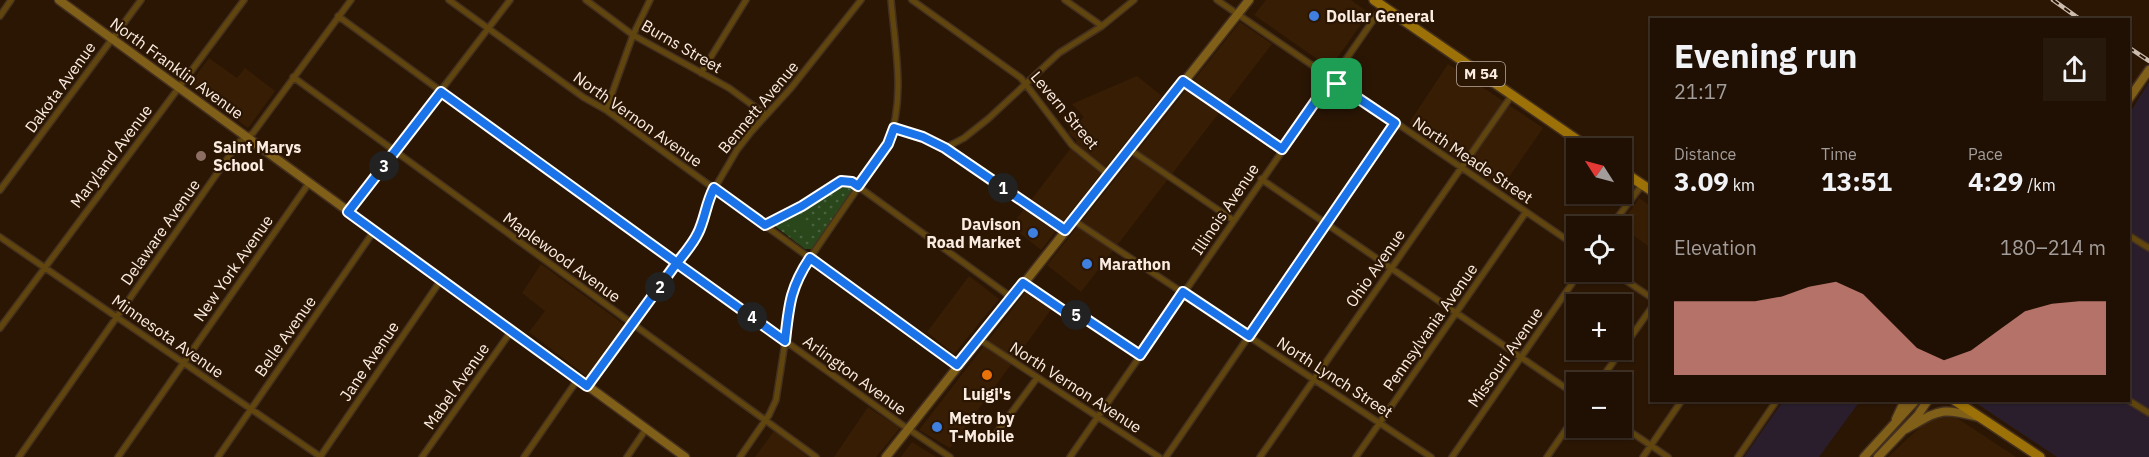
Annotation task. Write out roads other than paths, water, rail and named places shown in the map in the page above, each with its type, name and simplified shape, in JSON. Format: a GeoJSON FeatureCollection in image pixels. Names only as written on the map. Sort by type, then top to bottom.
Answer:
{"type":"FeatureCollection","features":[{"type":"Feature","properties":{"kind":"main road","name":"M 54"},"geometry":{"type":"LineString","coordinates":[[1374,0],[1574,138]]}},
{"type":"Feature","properties":{"kind":"main road"},"geometry":{"type":"LineString","coordinates":[[1632,178],[1650,190]]}},
{"type":"Feature","properties":{"kind":"main road"},"geometry":{"type":"LineString","coordinates":[[1957,402],[2040,457]]}},
{"type":"Feature","properties":{"kind":"street"},"geometry":{"type":"LineString","coordinates":[[0,16],[11,0]]}},
{"type":"Feature","properties":{"kind":"street","name":"North Franklin Avenue"},"geometry":{"type":"LineString","coordinates":[[59,0],[685,457]]}},
{"type":"Feature","properties":{"kind":"street","name":"Dakota Avenue"},"geometry":{"type":"LineString","coordinates":[[0,190],[141,0]]}},
{"type":"Feature","properties":{"kind":"street","name":"Maryland Avenue"},"geometry":{"type":"LineString","coordinates":[[0,328],[244,0]]}},
{"type":"Feature","properties":{"kind":"street","name":"Delaware Avenue"},"geometry":{"type":"LineString","coordinates":[[19,457],[239,142],[253,133],[351,0]]}},
{"type":"Feature","properties":{"kind":"street","name":"North Vernon Avenue"},"geometry":{"type":"LineString","coordinates":[[449,0],[583,98],[606,110],[957,365]]}},
{"type":"Feature","properties":{"kind":"street"},"geometry":{"type":"LineString","coordinates":[[348,212],[510,0]]}},
{"type":"Feature","properties":{"kind":"street","name":"Burns Street"},"geometry":{"type":"LineString","coordinates":[[586,0],[633,35],[729,88],[766,115]]}},
{"type":"Feature","properties":{"kind":"street"},"geometry":{"type":"LineString","coordinates":[[606,110],[633,35],[650,0]]}},
{"type":"Feature","properties":{"kind":"street"},"geometry":{"type":"LineString","coordinates":[[701,73],[746,0]]}},
{"type":"Feature","properties":{"kind":"street","name":"Bennett Avenue"},"geometry":{"type":"LineString","coordinates":[[587,386],[698,233],[714,188],[737,150],[791,88],[861,0]]}},
{"type":"Feature","properties":{"kind":"street"},"geometry":{"type":"LineString","coordinates":[[740,457],[765,421],[776,400],[794,285],[888,144],[894,128],[898,105],[898,81],[891,0]]}},
{"type":"Feature","properties":{"kind":"street","name":"Levern Street"},"geometry":{"type":"LineString","coordinates":[[912,0],[994,57],[1025,83],[1072,145],[1109,175]]}},
{"type":"Feature","properties":{"kind":"street"},"geometry":{"type":"LineString","coordinates":[[1065,0],[1102,26]]}},
{"type":"Feature","properties":{"kind":"street"},"geometry":{"type":"LineString","coordinates":[[945,148],[964,138],[988,119],[1059,53],[1102,26],[1134,0]]}},
{"type":"Feature","properties":{"kind":"street","name":"North Meade Street"},"geometry":{"type":"LineString","coordinates":[[1217,0],[1566,239]]}},
{"type":"Feature","properties":{"kind":"street"},"geometry":{"type":"LineString","coordinates":[[886,457],[1249,0]]}},
{"type":"Feature","properties":{"kind":"street","name":"Illinois Avenue"},"geometry":{"type":"LineString","coordinates":[[1070,457],[1383,6]]}},
{"type":"Feature","properties":{"kind":"street","name":"Arlington Avenue"},"geometry":{"type":"LineString","coordinates":[[338,16],[785,341],[950,457]]}},
{"type":"Feature","properties":{"kind":"street"},"geometry":{"type":"LineString","coordinates":[[2130,97],[2149,70]]}},
{"type":"Feature","properties":{"kind":"street","name":"Maplewood Avenue"},"geometry":{"type":"LineString","coordinates":[[293,77],[816,457]]}},
{"type":"Feature","properties":{"kind":"street"},"geometry":{"type":"LineString","coordinates":[[1183,81],[1282,149]]}},
{"type":"Feature","properties":{"kind":"street","name":"Ohio Avenue"},"geometry":{"type":"LineString","coordinates":[[1260,457],[1512,95]]}},
{"type":"Feature","properties":{"kind":"street"},"geometry":{"type":"LineString","coordinates":[[1166,457],[1395,123]]}},
{"type":"Feature","properties":{"kind":"street"},"geometry":{"type":"LineString","coordinates":[[894,128],[923,137],[945,148],[1065,230]]}},
{"type":"Feature","properties":{"kind":"street"},"geometry":{"type":"LineString","coordinates":[[1129,149],[1233,220]]}},
{"type":"Feature","properties":{"kind":"street"},"geometry":{"type":"LineString","coordinates":[[1261,179],[1566,388]]}},
{"type":"Feature","properties":{"kind":"street"},"geometry":{"type":"LineString","coordinates":[[765,225],[802,206],[841,181],[852,182],[1011,297]]}},
{"type":"Feature","properties":{"kind":"street","name":"New York Avenue"},"geometry":{"type":"LineString","coordinates":[[118,457],[309,183]]}},
{"type":"Feature","properties":{"kind":"street"},"geometry":{"type":"LineString","coordinates":[[1619,216],[1642,185]]}},
{"type":"Feature","properties":{"kind":"street","name":"Pennsylvania Avenue"},"geometry":{"type":"LineString","coordinates":[[1356,457],[1526,212]]}},
{"type":"Feature","properties":{"kind":"street","name":"North Lynch Street"},"geometry":{"type":"LineString","coordinates":[[1073,220],[1431,457]]}},
{"type":"Feature","properties":{"kind":"street","name":"Belle Avenue"},"geometry":{"type":"LineString","coordinates":[[218,457],[374,231]]}},
{"type":"Feature","properties":{"kind":"street"},"geometry":{"type":"LineString","coordinates":[[2130,236],[2149,248]]}},
{"type":"Feature","properties":{"kind":"street","name":"Minnesota Avenue"},"geometry":{"type":"LineString","coordinates":[[0,237],[320,457]]}},
{"type":"Feature","properties":{"kind":"street","name":"Jane Avenue"},"geometry":{"type":"LineString","coordinates":[[320,457],[441,280]]}},
{"type":"Feature","properties":{"kind":"street","name":"Missouri Avenue"},"geometry":{"type":"LineString","coordinates":[[1452,457],[1573,282]]}},
{"type":"Feature","properties":{"kind":"street"},"geometry":{"type":"LineString","coordinates":[[1628,282],[1650,297]]}},
{"type":"Feature","properties":{"kind":"street"},"geometry":{"type":"LineString","coordinates":[[1023,283],[1064,311],[1086,319],[1140,355]]}},
{"type":"Feature","properties":{"kind":"street"},"geometry":{"type":"LineString","coordinates":[[1606,372],[1650,310]]}},
{"type":"Feature","properties":{"kind":"street","name":"Mabel Avenue"},"geometry":{"type":"LineString","coordinates":[[422,457],[512,330]]}},
{"type":"Feature","properties":{"kind":"street","name":"North Vernon Avenue"},"geometry":{"type":"LineString","coordinates":[[979,339],[1159,457]]}},
{"type":"Feature","properties":{"kind":"street"},"geometry":{"type":"LineString","coordinates":[[995,435],[1037,378]]}},
{"type":"Feature","properties":{"kind":"street"},"geometry":{"type":"LineString","coordinates":[[524,457],[578,379]]}},
{"type":"Feature","properties":{"kind":"street"},"geometry":{"type":"LineString","coordinates":[[2130,401],[2149,413]]}},
{"type":"Feature","properties":{"kind":"street"},"geometry":{"type":"LineString","coordinates":[[1644,457],[1681,402]]}},
{"type":"Feature","properties":{"kind":"street"},"geometry":{"type":"LineString","coordinates":[[1738,457],[1776,402]]}},
{"type":"Feature","properties":{"kind":"street"},"geometry":{"type":"LineString","coordinates":[[1883,439],[1904,402]]}},
{"type":"Feature","properties":{"kind":"street"},"geometry":{"type":"LineString","coordinates":[[1864,457],[1915,402]]}},
{"type":"Feature","properties":{"kind":"street"},"geometry":{"type":"LineString","coordinates":[[1878,457],[1906,429],[1926,402]]}},
{"type":"Feature","properties":{"kind":"street"},"geometry":{"type":"LineString","coordinates":[[1906,429],[1938,411],[1960,412],[1980,418]]}},
{"type":"Feature","properties":{"kind":"street"},"geometry":{"type":"LineString","coordinates":[[627,457],[646,429]]}},
{"type":"Feature","properties":{"kind":"street"},"geometry":{"type":"LineString","coordinates":[[1547,457],[1566,429]]}},
{"type":"Feature","properties":{"kind":"street"},"geometry":{"type":"LineString","coordinates":[[1632,433],[1668,457]]}},
{"type":"Feature","properties":{"kind":"railway"},"geometry":{"type":"LineString","coordinates":[[2053,0],[2078,18]]}},
{"type":"Feature","properties":{"kind":"railway"},"geometry":{"type":"LineString","coordinates":[[2130,48],[2149,61]]}},
{"type":"Feature","properties":{"kind":"place","name":"Dollar General"},"geometry":{"type":"Point","coordinates":[1314,16]}},
{"type":"Feature","properties":{"kind":"place","name":"Saint Marys School"},"geometry":{"type":"Point","coordinates":[201,156]}},
{"type":"Feature","properties":{"kind":"place","name":"Davison Road Market"},"geometry":{"type":"Point","coordinates":[1033,233]}},
{"type":"Feature","properties":{"kind":"place","name":"Marathon"},"geometry":{"type":"Point","coordinates":[1087,264]}},
{"type":"Feature","properties":{"kind":"place","name":"Luigi's"},"geometry":{"type":"Point","coordinates":[987,375]}},
{"type":"Feature","properties":{"kind":"place","name":"Metro by T-Mobile"},"geometry":{"type":"Point","coordinates":[937,427]}}]}
